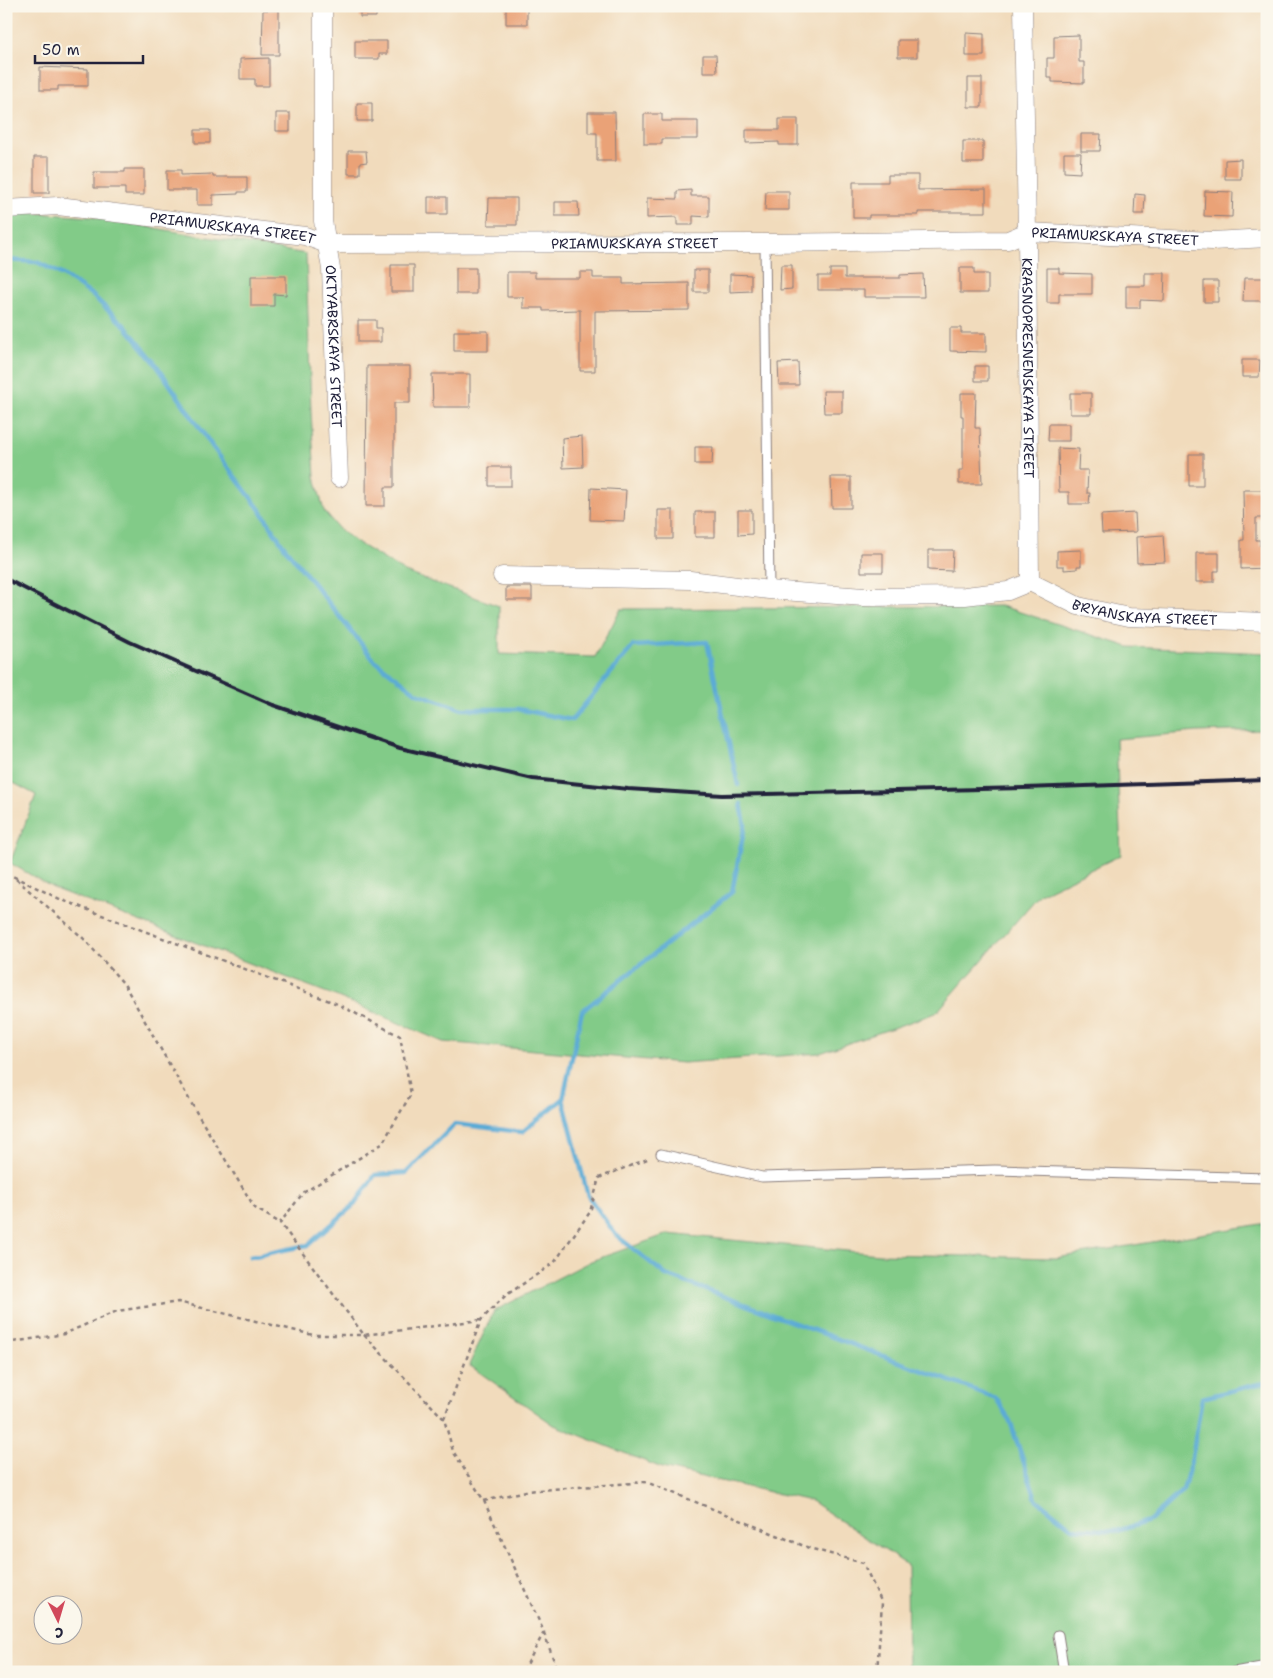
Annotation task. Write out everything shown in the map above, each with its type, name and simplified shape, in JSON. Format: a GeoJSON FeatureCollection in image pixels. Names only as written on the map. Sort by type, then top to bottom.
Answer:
{"type":"FeatureCollection","features":[{"type":"Feature","properties":{"kind":"street","name":"OKTYABRSKAYA STREET"},"geometry":{"type":"LineString","coordinates":[[323,6],[323,221],[331,269],[339,478]]}},
{"type":"Feature","properties":{"kind":"street","name":"KRASNOPRESNENSKAYA STREET"},"geometry":{"type":"LineString","coordinates":[[1023,6],[1030,582]]}},
{"type":"Feature","properties":{"kind":"street","name":"PRIAMURSKAYA STREET"},"geometry":{"type":"LineString","coordinates":[[6,209],[58,206],[306,236],[327,244],[765,243],[1008,240],[1027,232],[1212,242],[1267,238]]}},
{"type":"Feature","properties":{"kind":"street"},"geometry":{"type":"LineString","coordinates":[[502,576],[690,580],[769,590],[864,597],[965,596],[1008,591],[1030,582]]}},
{"type":"Feature","properties":{"kind":"street","name":"BRYANSKAYA STREET"},"geometry":{"type":"LineString","coordinates":[[1030,582],[1078,606],[1129,617],[1267,622]]}},
{"type":"Feature","properties":{"kind":"lane"},"geometry":{"type":"LineString","coordinates":[[765,243],[769,590]]}},
{"type":"Feature","properties":{"kind":"lane"},"geometry":{"type":"LineString","coordinates":[[661,1154],[762,1177],[995,1170],[1267,1178]]}},
{"type":"Feature","properties":{"kind":"lane"},"geometry":{"type":"LineString","coordinates":[[1058,1634],[1064,1672]]}},
{"type":"Feature","properties":{"kind":"lane"},"geometry":{"type":"LineString","coordinates":[[1234,1672],[1267,1666]]}},
{"type":"Feature","properties":{"kind":"path"},"geometry":{"type":"LineString","coordinates":[[6,873],[62,900],[335,1003],[400,1036],[411,1094],[382,1144],[302,1193],[280,1223]]}},
{"type":"Feature","properties":{"kind":"path"},"geometry":{"type":"LineString","coordinates":[[13,876],[83,938],[124,984],[198,1116],[255,1208],[280,1223],[364,1335],[444,1419],[452,1451],[484,1501],[544,1632],[558,1672]]}},
{"type":"Feature","properties":{"kind":"path"},"geometry":{"type":"LineString","coordinates":[[444,1419],[480,1320],[505,1296],[554,1263],[590,1212],[599,1178],[661,1154]]}},
{"type":"Feature","properties":{"kind":"path"},"geometry":{"type":"LineString","coordinates":[[6,1343],[64,1334],[117,1311],[178,1302],[313,1335],[364,1335],[480,1320]]}},
{"type":"Feature","properties":{"kind":"path"},"geometry":{"type":"LineString","coordinates":[[484,1501],[526,1491],[646,1482],[809,1548],[863,1563],[882,1603],[877,1672]]}},
{"type":"Feature","properties":{"kind":"path"},"geometry":{"type":"LineString","coordinates":[[523,1672],[544,1632]]}},
{"type":"Feature","properties":{"kind":"green space"},"geometry":{"type":"Polygon","coordinates":[[[6,211],[91,217],[306,254],[315,477],[324,511],[338,528],[356,542],[405,572],[499,606],[499,654],[595,657],[621,609],[1001,606],[1129,647],[1267,653],[1267,730],[1197,732],[1116,739],[1121,855],[1040,894],[936,1013],[820,1053],[683,1063],[443,1042],[333,995],[55,889],[10,863],[36,795],[6,779],[6,211]]]}},
{"type":"Feature","properties":{"kind":"green space"},"geometry":{"type":"Polygon","coordinates":[[[1267,1223],[1267,1672],[908,1672],[907,1565],[811,1501],[662,1468],[554,1425],[469,1365],[494,1311],[591,1261],[668,1234],[879,1254],[1056,1258],[1267,1223]]]}},
{"type":"Feature","properties":{"kind":"building"},"geometry":{"type":"Polygon","coordinates":[[[360,6],[376,6],[376,17],[360,17],[360,6]]]}},
{"type":"Feature","properties":{"kind":"building"},"geometry":{"type":"Polygon","coordinates":[[[506,6],[527,6],[527,24],[506,24],[506,6]]]}},
{"type":"Feature","properties":{"kind":"building"},"geometry":{"type":"Polygon","coordinates":[[[263,10],[279,10],[279,55],[262,55],[263,10]]]}},
{"type":"Feature","properties":{"kind":"building"},"geometry":{"type":"Polygon","coordinates":[[[966,33],[984,34],[984,56],[966,56],[966,33]]]}},
{"type":"Feature","properties":{"kind":"building"},"geometry":{"type":"Polygon","coordinates":[[[1079,35],[1079,62],[1084,62],[1084,83],[1052,82],[1052,78],[1047,78],[1047,58],[1054,58],[1054,36],[1079,35]]]}},
{"type":"Feature","properties":{"kind":"building"},"geometry":{"type":"Polygon","coordinates":[[[898,40],[917,40],[917,57],[898,57],[898,40]]]}},
{"type":"Feature","properties":{"kind":"building"},"geometry":{"type":"Polygon","coordinates":[[[355,41],[387,41],[387,54],[379,54],[379,59],[355,59],[355,41]]]}},
{"type":"Feature","properties":{"kind":"building"},"geometry":{"type":"Polygon","coordinates":[[[703,55],[716,55],[717,72],[703,72],[703,55]]]}},
{"type":"Feature","properties":{"kind":"building"},"geometry":{"type":"Polygon","coordinates":[[[269,58],[269,86],[255,86],[255,79],[240,79],[240,59],[269,58]]]}},
{"type":"Feature","properties":{"kind":"building"},"geometry":{"type":"Polygon","coordinates":[[[40,67],[88,69],[88,86],[58,86],[58,90],[40,90],[40,67]]]}},
{"type":"Feature","properties":{"kind":"building"},"geometry":{"type":"Polygon","coordinates":[[[968,78],[982,78],[982,107],[968,107],[968,78]]]}},
{"type":"Feature","properties":{"kind":"building"},"geometry":{"type":"Polygon","coordinates":[[[357,103],[372,103],[372,121],[357,121],[357,103]]]}},
{"type":"Feature","properties":{"kind":"building"},"geometry":{"type":"Polygon","coordinates":[[[588,112],[615,112],[616,161],[597,161],[597,133],[588,133],[588,112]]]}},
{"type":"Feature","properties":{"kind":"building"},"geometry":{"type":"Polygon","coordinates":[[[276,113],[290,113],[290,131],[276,131],[276,113]]]}},
{"type":"Feature","properties":{"kind":"building"},"geometry":{"type":"Polygon","coordinates":[[[644,114],[662,114],[662,121],[698,121],[698,139],[662,139],[662,144],[644,144],[644,114]]]}},
{"type":"Feature","properties":{"kind":"building"},"geometry":{"type":"Polygon","coordinates":[[[779,119],[798,119],[798,145],[779,145],[779,142],[746,143],[746,130],[779,130],[779,119]]]}},
{"type":"Feature","properties":{"kind":"building"},"geometry":{"type":"Polygon","coordinates":[[[195,130],[210,130],[210,143],[195,143],[195,130]]]}},
{"type":"Feature","properties":{"kind":"building"},"geometry":{"type":"Polygon","coordinates":[[[1081,134],[1101,134],[1100,151],[1081,151],[1081,134]]]}},
{"type":"Feature","properties":{"kind":"building"},"geometry":{"type":"Polygon","coordinates":[[[963,141],[983,141],[983,163],[963,163],[963,141]]]}},
{"type":"Feature","properties":{"kind":"building"},"geometry":{"type":"Polygon","coordinates":[[[348,151],[366,151],[367,162],[360,163],[360,174],[348,174],[348,151]]]}},
{"type":"Feature","properties":{"kind":"building"},"geometry":{"type":"Polygon","coordinates":[[[1064,153],[1081,153],[1080,173],[1064,172],[1064,153]]]}},
{"type":"Feature","properties":{"kind":"building"},"geometry":{"type":"Polygon","coordinates":[[[34,157],[49,157],[49,193],[34,193],[34,157]]]}},
{"type":"Feature","properties":{"kind":"building"},"geometry":{"type":"Polygon","coordinates":[[[1241,159],[1241,179],[1225,179],[1225,160],[1241,159]]]}},
{"type":"Feature","properties":{"kind":"building"},"geometry":{"type":"Polygon","coordinates":[[[125,169],[144,169],[144,195],[125,195],[125,188],[94,188],[94,172],[125,172],[125,169]]]}},
{"type":"Feature","properties":{"kind":"building"},"geometry":{"type":"Polygon","coordinates":[[[167,170],[181,170],[181,175],[213,174],[213,177],[247,177],[247,192],[213,195],[213,205],[197,205],[197,190],[167,190],[167,170]]]}},
{"type":"Feature","properties":{"kind":"building"},"geometry":{"type":"Polygon","coordinates":[[[888,175],[918,175],[918,190],[986,189],[986,212],[918,212],[918,215],[869,215],[869,218],[853,218],[853,182],[888,182],[888,175]]]}},
{"type":"Feature","properties":{"kind":"building"},"geometry":{"type":"Polygon","coordinates":[[[691,190],[691,196],[709,196],[709,217],[693,216],[693,225],[677,225],[677,217],[647,218],[647,198],[677,199],[677,191],[691,190]]]}},
{"type":"Feature","properties":{"kind":"building"},"geometry":{"type":"Polygon","coordinates":[[[766,191],[789,191],[789,210],[765,210],[766,191]]]}},
{"type":"Feature","properties":{"kind":"building"},"geometry":{"type":"Polygon","coordinates":[[[1205,191],[1233,192],[1232,217],[1204,216],[1205,191]]]}},
{"type":"Feature","properties":{"kind":"building"},"geometry":{"type":"Polygon","coordinates":[[[1135,194],[1145,195],[1144,214],[1134,214],[1135,194]]]}},
{"type":"Feature","properties":{"kind":"building"},"geometry":{"type":"Polygon","coordinates":[[[428,197],[447,197],[447,214],[428,214],[428,197]]]}},
{"type":"Feature","properties":{"kind":"building"},"geometry":{"type":"Polygon","coordinates":[[[489,198],[517,198],[517,225],[488,225],[489,198]]]}},
{"type":"Feature","properties":{"kind":"building"},"geometry":{"type":"Polygon","coordinates":[[[555,202],[578,202],[579,216],[555,216],[555,202]]]}},
{"type":"Feature","properties":{"kind":"building"},"geometry":{"type":"Polygon","coordinates":[[[391,265],[414,265],[414,292],[391,292],[391,265]]]}},
{"type":"Feature","properties":{"kind":"building"},"geometry":{"type":"Polygon","coordinates":[[[781,265],[792,265],[792,289],[780,290],[781,265]]]}},
{"type":"Feature","properties":{"kind":"building"},"geometry":{"type":"Polygon","coordinates":[[[456,268],[476,268],[476,294],[456,294],[456,268]]]}},
{"type":"Feature","properties":{"kind":"building"},"geometry":{"type":"Polygon","coordinates":[[[960,268],[974,268],[974,274],[988,274],[988,293],[960,293],[960,268]]]}},
{"type":"Feature","properties":{"kind":"building"},"geometry":{"type":"Polygon","coordinates":[[[1047,268],[1059,268],[1059,273],[1092,274],[1092,294],[1059,294],[1059,303],[1047,303],[1047,268]]]}},
{"type":"Feature","properties":{"kind":"building"},"geometry":{"type":"Polygon","coordinates":[[[830,269],[845,269],[845,278],[900,278],[900,275],[923,274],[924,297],[864,297],[864,290],[818,290],[818,276],[830,276],[830,269]]]}},
{"type":"Feature","properties":{"kind":"building"},"geometry":{"type":"Polygon","coordinates":[[[694,270],[708,270],[708,292],[694,292],[694,270]]]}},
{"type":"Feature","properties":{"kind":"building"},"geometry":{"type":"Polygon","coordinates":[[[507,272],[535,272],[535,278],[580,278],[580,272],[593,272],[593,278],[623,278],[623,284],[689,283],[689,310],[595,311],[595,371],[580,371],[580,310],[543,311],[543,308],[523,308],[523,297],[507,297],[507,272]]]}},
{"type":"Feature","properties":{"kind":"building"},"geometry":{"type":"Polygon","coordinates":[[[1145,273],[1165,273],[1164,301],[1140,300],[1140,308],[1126,308],[1126,286],[1145,286],[1145,273]]]}},
{"type":"Feature","properties":{"kind":"building"},"geometry":{"type":"Polygon","coordinates":[[[730,274],[751,275],[751,291],[730,292],[730,274]]]}},
{"type":"Feature","properties":{"kind":"building"},"geometry":{"type":"Polygon","coordinates":[[[251,276],[286,276],[286,295],[274,294],[274,306],[251,306],[251,276]]]}},
{"type":"Feature","properties":{"kind":"building"},"geometry":{"type":"Polygon","coordinates":[[[1244,278],[1264,278],[1263,301],[1243,301],[1244,278]]]}},
{"type":"Feature","properties":{"kind":"building"},"geometry":{"type":"Polygon","coordinates":[[[1204,281],[1218,281],[1218,302],[1204,302],[1204,281]]]}},
{"type":"Feature","properties":{"kind":"building"},"geometry":{"type":"Polygon","coordinates":[[[358,320],[376,320],[376,328],[381,328],[381,342],[358,342],[358,320]]]}},
{"type":"Feature","properties":{"kind":"building"},"geometry":{"type":"Polygon","coordinates":[[[950,328],[961,328],[961,333],[986,333],[986,352],[950,351],[950,328]]]}},
{"type":"Feature","properties":{"kind":"building"},"geometry":{"type":"Polygon","coordinates":[[[454,331],[488,331],[488,351],[454,351],[454,331]]]}},
{"type":"Feature","properties":{"kind":"building"},"geometry":{"type":"Polygon","coordinates":[[[1242,360],[1260,360],[1259,377],[1242,377],[1242,360]]]}},
{"type":"Feature","properties":{"kind":"building"},"geometry":{"type":"Polygon","coordinates":[[[798,362],[799,385],[779,385],[778,363],[798,362]]]}},
{"type":"Feature","properties":{"kind":"building"},"geometry":{"type":"Polygon","coordinates":[[[367,366],[410,366],[410,403],[394,403],[394,487],[385,487],[385,506],[366,506],[367,366]]]}},
{"type":"Feature","properties":{"kind":"building"},"geometry":{"type":"Polygon","coordinates":[[[975,366],[988,366],[988,381],[975,381],[975,366]]]}},
{"type":"Feature","properties":{"kind":"building"},"geometry":{"type":"Polygon","coordinates":[[[432,374],[470,374],[470,407],[433,407],[432,374]]]}},
{"type":"Feature","properties":{"kind":"building"},"geometry":{"type":"Polygon","coordinates":[[[823,391],[842,391],[842,413],[824,413],[823,391]]]}},
{"type":"Feature","properties":{"kind":"building"},"geometry":{"type":"Polygon","coordinates":[[[961,393],[976,393],[975,428],[980,428],[982,484],[959,484],[959,470],[963,470],[961,393]]]}},
{"type":"Feature","properties":{"kind":"building"},"geometry":{"type":"Polygon","coordinates":[[[1070,393],[1091,393],[1091,414],[1070,414],[1070,393]]]}},
{"type":"Feature","properties":{"kind":"building"},"geometry":{"type":"Polygon","coordinates":[[[1049,424],[1069,424],[1069,441],[1048,441],[1049,424]]]}},
{"type":"Feature","properties":{"kind":"building"},"geometry":{"type":"Polygon","coordinates":[[[582,436],[583,467],[563,468],[562,438],[582,436]]]}},
{"type":"Feature","properties":{"kind":"building"},"geometry":{"type":"Polygon","coordinates":[[[695,447],[713,447],[712,464],[695,464],[695,447]]]}},
{"type":"Feature","properties":{"kind":"building"},"geometry":{"type":"Polygon","coordinates":[[[1058,448],[1079,449],[1078,470],[1088,470],[1087,493],[1090,493],[1089,504],[1069,504],[1069,492],[1059,492],[1058,448]]]}},
{"type":"Feature","properties":{"kind":"building"},"geometry":{"type":"Polygon","coordinates":[[[1189,454],[1203,454],[1203,486],[1189,486],[1189,454]]]}},
{"type":"Feature","properties":{"kind":"building"},"geometry":{"type":"Polygon","coordinates":[[[489,467],[511,467],[511,486],[489,486],[489,467]]]}},
{"type":"Feature","properties":{"kind":"building"},"geometry":{"type":"Polygon","coordinates":[[[831,477],[851,477],[851,508],[832,508],[831,477]]]}},
{"type":"Feature","properties":{"kind":"building"},"geometry":{"type":"Polygon","coordinates":[[[591,488],[626,490],[624,521],[590,520],[591,488]]]}},
{"type":"Feature","properties":{"kind":"building"},"geometry":{"type":"Polygon","coordinates":[[[1243,490],[1267,490],[1267,518],[1256,518],[1256,540],[1260,540],[1260,546],[1267,546],[1267,568],[1241,569],[1241,540],[1244,540],[1243,490]]]}},
{"type":"Feature","properties":{"kind":"building"},"geometry":{"type":"Polygon","coordinates":[[[658,510],[673,510],[673,539],[658,539],[658,510]]]}},
{"type":"Feature","properties":{"kind":"building"},"geometry":{"type":"Polygon","coordinates":[[[738,510],[752,510],[752,534],[738,535],[738,510]]]}},
{"type":"Feature","properties":{"kind":"building"},"geometry":{"type":"Polygon","coordinates":[[[695,512],[715,512],[715,537],[695,537],[695,512]]]}},
{"type":"Feature","properties":{"kind":"building"},"geometry":{"type":"Polygon","coordinates":[[[1135,513],[1136,532],[1102,533],[1101,515],[1135,513]]]}},
{"type":"Feature","properties":{"kind":"building"},"geometry":{"type":"Polygon","coordinates":[[[1163,535],[1165,562],[1137,563],[1136,537],[1163,535]]]}},
{"type":"Feature","properties":{"kind":"building"},"geometry":{"type":"Polygon","coordinates":[[[928,550],[953,550],[952,571],[928,570],[928,550]]]}},
{"type":"Feature","properties":{"kind":"building"},"geometry":{"type":"Polygon","coordinates":[[[1081,550],[1081,566],[1077,566],[1077,569],[1064,570],[1064,566],[1057,566],[1057,551],[1081,550]]]}},
{"type":"Feature","properties":{"kind":"building"},"geometry":{"type":"Polygon","coordinates":[[[861,553],[883,553],[883,572],[861,572],[861,553]]]}},
{"type":"Feature","properties":{"kind":"building"},"geometry":{"type":"Polygon","coordinates":[[[1196,553],[1219,553],[1219,571],[1214,571],[1214,582],[1196,582],[1196,553]]]}},
{"type":"Feature","properties":{"kind":"building"},"geometry":{"type":"Polygon","coordinates":[[[506,587],[532,587],[532,600],[506,600],[506,587]]]}},
{"type":"Feature","properties":{"kind":"waterway"},"geometry":{"type":"LineString","coordinates":[[6,260],[37,262],[63,275],[92,295],[125,326],[153,360],[214,449],[261,511],[283,545],[374,660],[417,693],[462,709],[518,709],[572,720],[633,646],[707,642],[738,785]]}},
{"type":"Feature","properties":{"kind":"waterway"},"geometry":{"type":"LineString","coordinates":[[741,804],[745,825],[732,892],[582,1011],[563,1099],[588,1196],[616,1235],[666,1275],[996,1398],[1010,1421],[1036,1499],[1072,1528],[1117,1531],[1149,1521],[1183,1490],[1192,1458],[1202,1398],[1267,1382]]}},
{"type":"Feature","properties":{"kind":"waterway"},"geometry":{"type":"LineString","coordinates":[[250,1257],[308,1245],[355,1204],[375,1175],[406,1173],[455,1124],[522,1132],[563,1099]]}},
{"type":"Feature","properties":{"kind":"railway"},"geometry":{"type":"LineString","coordinates":[[6,579],[130,642],[273,705],[400,748],[533,779],[628,789],[722,795],[1267,780]]}}]}
